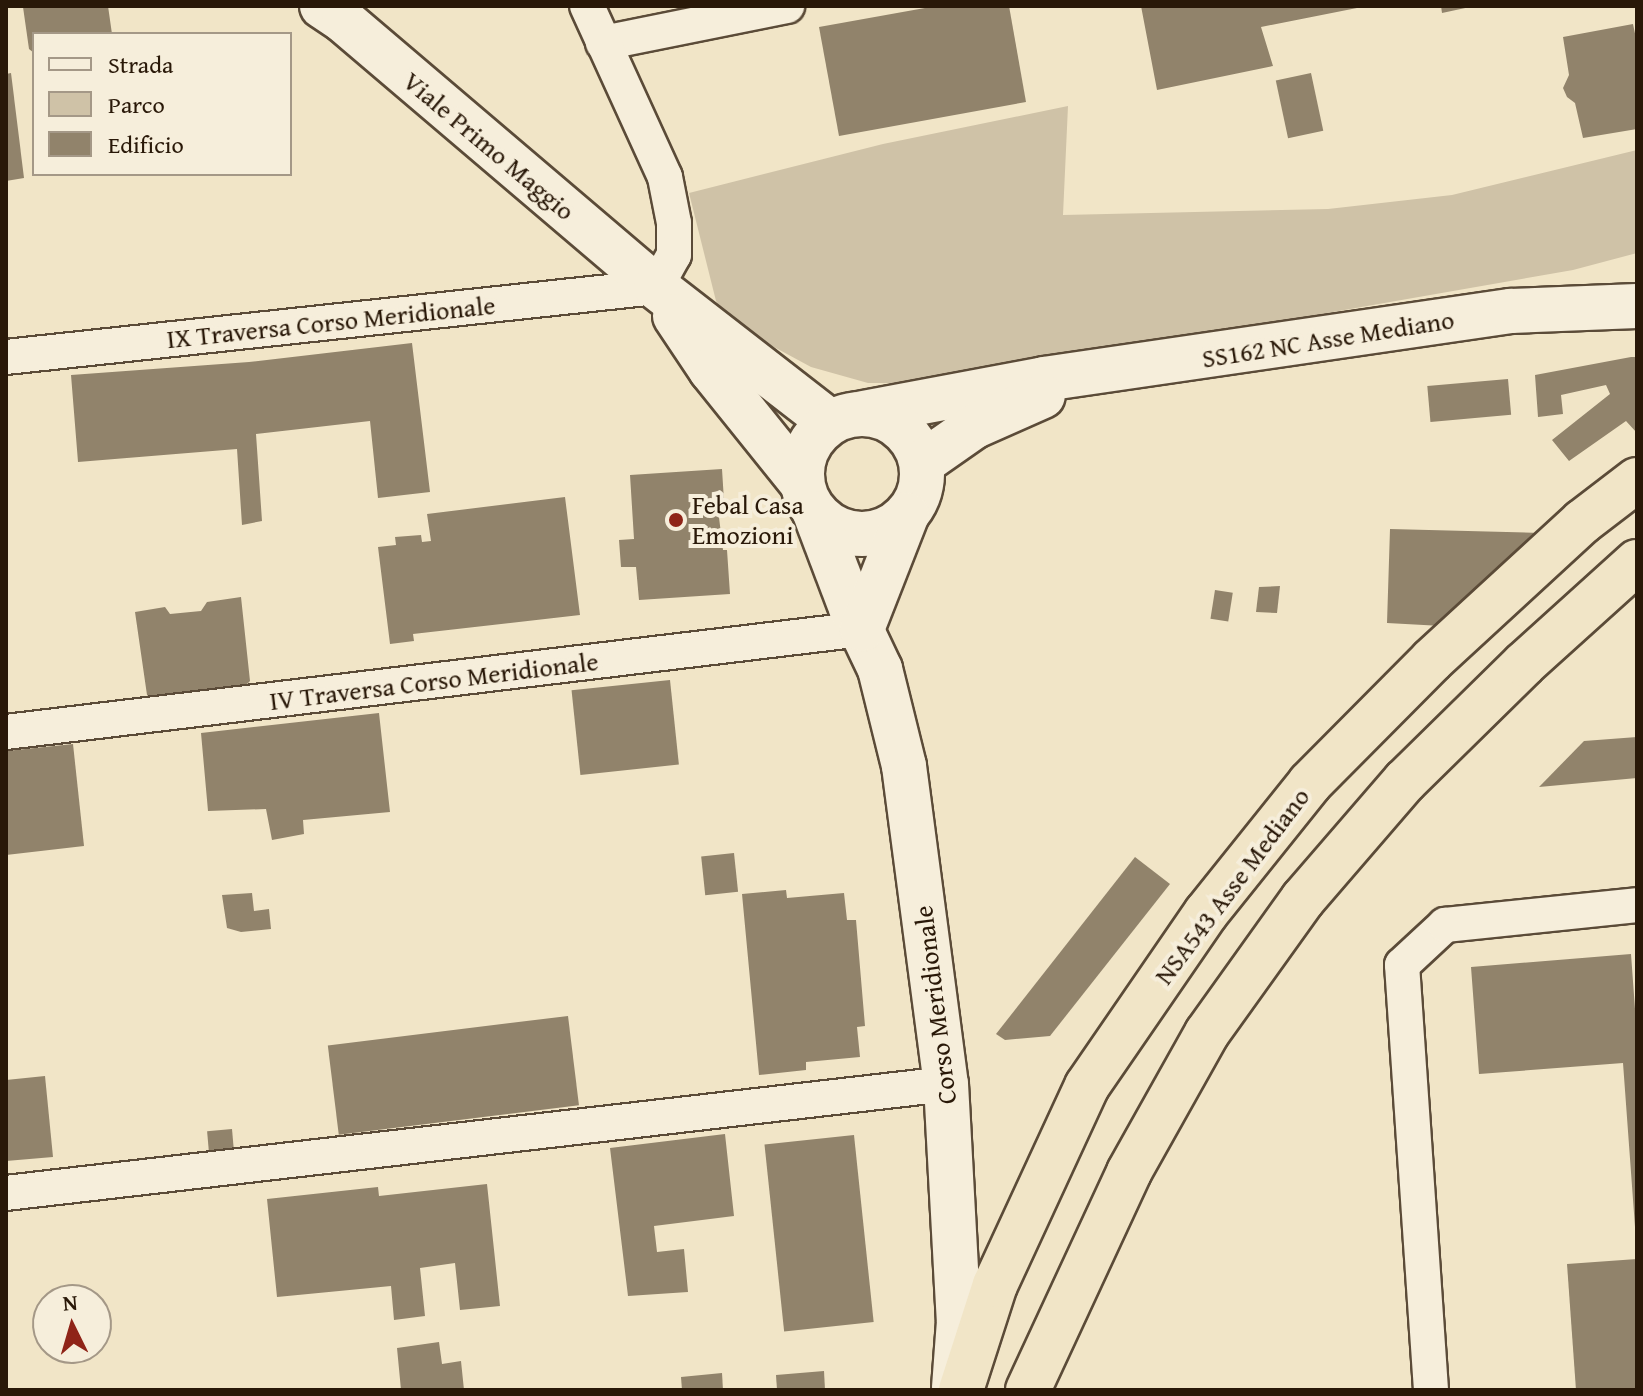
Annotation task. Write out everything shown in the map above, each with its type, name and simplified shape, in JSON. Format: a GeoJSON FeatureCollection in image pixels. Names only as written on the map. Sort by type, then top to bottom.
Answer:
{"type":"FeatureCollection","features":[{"type":"Feature","properties":{"kind":"highway","name":"NSA543 Asse Mediano"},"geometry":{"type":"LineString","coordinates":[[961,1390],[995,1285],[1087,1086],[1206,913],[1310,783],[1432,660],[1582,522],[1637,480]]}},
{"type":"Feature","properties":{"kind":"highway"},"geometry":{"type":"LineString","coordinates":[[1028,1390],[1129,1172],[1207,1033],[1303,899],[1405,781],[1524,664],[1637,562]]}},
{"type":"Feature","properties":{"kind":"street","name":"Viale Primo Maggio"},"geometry":{"type":"LineString","coordinates":[[322,6],[656,287],[847,418]]}},
{"type":"Feature","properties":{"kind":"street"},"geometry":{"type":"LineString","coordinates":[[587,6],[665,177],[674,223],[674,255],[656,287]]}},
{"type":"Feature","properties":{"kind":"street"},"geometry":{"type":"LineString","coordinates":[[603,43],[787,6]]}},
{"type":"Feature","properties":{"kind":"street","name":"SS162 NC Asse Mediano"},"geometry":{"type":"LineString","coordinates":[[1511,311],[1637,275]]}},
{"type":"Feature","properties":{"kind":"street","name":"Viale Primo Maggio"},"geometry":{"type":"LineString","coordinates":[[656,287],[711,370],[808,498]]}},
{"type":"Feature","properties":{"kind":"street","name":"IX Traversa Corso Meridionale"},"geometry":{"type":"LineString","coordinates":[[6,357],[656,287]]}},
{"type":"Feature","properties":{"kind":"street","name":"SS162 NC Asse Mediano"},"geometry":{"type":"LineString","coordinates":[[847,418],[1032,381],[1511,311],[1637,306]]}},
{"type":"Feature","properties":{"kind":"street","name":"SS162 NC Asse Mediano"},"geometry":{"type":"LineString","coordinates":[[922,463],[975,426],[1030,400],[1146,366]]}},
{"type":"Feature","properties":{"kind":"street"},"geometry":{"type":"LineString","coordinates":[[862,629],[922,484],[922,463],[915,444],[902,428],[884,417],[847,418],[807,448],[801,464],[808,498],[831,527],[850,534],[871,534],[891,528],[907,514]]}},
{"type":"Feature","properties":{"kind":"street","name":"Corso Meridionale"},"geometry":{"type":"LineString","coordinates":[[808,498],[880,669],[904,766],[946,1084],[959,1321],[954,1390]]}},
{"type":"Feature","properties":{"kind":"street","name":"IV Traversa Corso Meridionale"},"geometry":{"type":"LineString","coordinates":[[6,732],[862,629]]}},
{"type":"Feature","properties":{"kind":"street"},"geometry":{"type":"LineString","coordinates":[[1431,1390],[1402,965],[1445,925],[1637,905]]}},
{"type":"Feature","properties":{"kind":"street"},"geometry":{"type":"LineString","coordinates":[[6,1193],[946,1084]]}},
{"type":"Feature","properties":{"kind":"green space"},"geometry":{"type":"Polygon","coordinates":[[[1068,106],[1063,215],[1328,209],[1452,195],[1637,150],[1637,253],[1573,270],[926,383],[868,383],[811,367],[733,325],[716,301],[689,193],[883,144],[1068,106]]]}},
{"type":"Feature","properties":{"kind":"building"},"geometry":{"type":"Polygon","coordinates":[[[108,6],[112,32],[32,32],[32,51],[29,49],[23,7],[108,6]]]}},
{"type":"Feature","properties":{"kind":"building"},"geometry":{"type":"Polygon","coordinates":[[[936,6],[1009,6],[1026,102],[839,136],[819,27],[936,6]]]}},
{"type":"Feature","properties":{"kind":"building"},"geometry":{"type":"Polygon","coordinates":[[[1141,6],[1362,7],[1261,27],[1273,66],[1157,90],[1141,6]]]}},
{"type":"Feature","properties":{"kind":"building"},"geometry":{"type":"Polygon","coordinates":[[[1441,6],[1469,6],[1470,7],[1442,13],[1441,6]]]}},
{"type":"Feature","properties":{"kind":"building"},"geometry":{"type":"Polygon","coordinates":[[[1633,24],[1637,43],[1637,129],[1583,138],[1575,103],[1567,97],[1563,88],[1569,75],[1563,37],[1633,24]]]}},
{"type":"Feature","properties":{"kind":"building"},"geometry":{"type":"Polygon","coordinates":[[[11,73],[24,178],[6,181],[6,74],[11,73]]]}},
{"type":"Feature","properties":{"kind":"building"},"geometry":{"type":"Polygon","coordinates":[[[1311,73],[1323,131],[1288,138],[1276,80],[1311,73]]]}},
{"type":"Feature","properties":{"kind":"building"},"geometry":{"type":"Polygon","coordinates":[[[412,343],[430,492],[378,498],[370,421],[256,434],[262,521],[242,525],[237,449],[78,462],[71,375],[249,362],[412,343]]]}},
{"type":"Feature","properties":{"kind":"building"},"geometry":{"type":"Polygon","coordinates":[[[1637,357],[1637,433],[1626,421],[1569,461],[1552,440],[1610,394],[1606,385],[1561,395],[1563,414],[1538,417],[1535,375],[1637,357]]]}},
{"type":"Feature","properties":{"kind":"building"},"geometry":{"type":"Polygon","coordinates":[[[1508,379],[1511,415],[1430,422],[1427,386],[1508,379]]]}},
{"type":"Feature","properties":{"kind":"building","name":"Febal Casa Emozioni"},"geometry":{"type":"Polygon","coordinates":[[[722,469],[724,501],[717,501],[723,550],[727,550],[730,594],[639,600],[636,567],[621,567],[619,540],[634,539],[630,475],[722,469]]]}},
{"type":"Feature","properties":{"kind":"building"},"geometry":{"type":"Polygon","coordinates":[[[565,497],[580,615],[413,634],[414,641],[390,644],[378,547],[396,545],[395,537],[421,535],[422,542],[431,541],[427,514],[565,497]]]}},
{"type":"Feature","properties":{"kind":"building"},"geometry":{"type":"Polygon","coordinates":[[[1390,529],[1542,533],[1469,595],[1442,626],[1387,623],[1390,529]]]}},
{"type":"Feature","properties":{"kind":"building"},"geometry":{"type":"Polygon","coordinates":[[[1280,586],[1277,613],[1256,612],[1259,587],[1280,586]]]}},
{"type":"Feature","properties":{"kind":"building"},"geometry":{"type":"Polygon","coordinates":[[[1215,590],[1233,593],[1228,621],[1210,619],[1215,590]]]}},
{"type":"Feature","properties":{"kind":"building"},"geometry":{"type":"Polygon","coordinates":[[[241,597],[250,681],[243,688],[154,701],[147,695],[135,612],[165,607],[170,614],[201,611],[207,602],[241,597]]]}},
{"type":"Feature","properties":{"kind":"building"},"geometry":{"type":"Polygon","coordinates":[[[670,680],[679,765],[580,775],[572,690],[670,680]]]}},
{"type":"Feature","properties":{"kind":"building"},"geometry":{"type":"Polygon","coordinates":[[[379,713],[390,812],[303,820],[304,834],[272,840],[266,809],[208,811],[201,733],[379,713]]]}},
{"type":"Feature","properties":{"kind":"building"},"geometry":{"type":"Polygon","coordinates":[[[1637,737],[1637,778],[1539,787],[1584,741],[1637,737]]]}},
{"type":"Feature","properties":{"kind":"building"},"geometry":{"type":"Polygon","coordinates":[[[73,744],[84,846],[6,855],[6,751],[73,744]]]}},
{"type":"Feature","properties":{"kind":"building"},"geometry":{"type":"Polygon","coordinates":[[[734,853],[738,892],[705,895],[701,856],[734,853]]]}},
{"type":"Feature","properties":{"kind":"building"},"geometry":{"type":"Polygon","coordinates":[[[1135,857],[1170,884],[1050,1036],[1005,1040],[996,1034],[1135,857]]]}},
{"type":"Feature","properties":{"kind":"building"},"geometry":{"type":"Polygon","coordinates":[[[786,890],[787,898],[844,893],[847,920],[856,920],[865,1026],[857,1027],[860,1057],[806,1062],[806,1070],[759,1075],[742,894],[786,890]]]}},
{"type":"Feature","properties":{"kind":"building"},"geometry":{"type":"Polygon","coordinates":[[[252,893],[254,911],[269,909],[271,929],[241,932],[227,928],[222,895],[252,893]]]}},
{"type":"Feature","properties":{"kind":"building"},"geometry":{"type":"Polygon","coordinates":[[[1631,954],[1637,1036],[1635,1227],[1623,1063],[1479,1074],[1471,967],[1631,954]]]}},
{"type":"Feature","properties":{"kind":"building"},"geometry":{"type":"Polygon","coordinates":[[[568,1016],[579,1105],[339,1135],[328,1045],[568,1016]]]}},
{"type":"Feature","properties":{"kind":"building"},"geometry":{"type":"Polygon","coordinates":[[[45,1076],[53,1157],[6,1161],[6,1080],[45,1076]]]}},
{"type":"Feature","properties":{"kind":"building"},"geometry":{"type":"Polygon","coordinates":[[[232,1129],[234,1153],[209,1155],[207,1131],[232,1129]]]}},
{"type":"Feature","properties":{"kind":"building"},"geometry":{"type":"Polygon","coordinates":[[[725,1134],[734,1216],[654,1226],[657,1252],[684,1249],[688,1292],[628,1296],[610,1148],[725,1134]]]}},
{"type":"Feature","properties":{"kind":"building"},"geometry":{"type":"Polygon","coordinates":[[[854,1135],[874,1322],[784,1331],[764,1144],[854,1135]]]}},
{"type":"Feature","properties":{"kind":"building"},"geometry":{"type":"Polygon","coordinates":[[[487,1184],[500,1306],[460,1310],[455,1263],[420,1268],[425,1316],[394,1320],[391,1286],[277,1297],[267,1199],[378,1187],[379,1196],[487,1184]]]}},
{"type":"Feature","properties":{"kind":"building"},"geometry":{"type":"Polygon","coordinates":[[[1637,1259],[1637,1390],[1576,1390],[1567,1264],[1637,1259]]]}},
{"type":"Feature","properties":{"kind":"building"},"geometry":{"type":"Polygon","coordinates":[[[439,1342],[442,1364],[461,1361],[464,1390],[401,1390],[397,1348],[439,1342]]]}},
{"type":"Feature","properties":{"kind":"building"},"geometry":{"type":"Polygon","coordinates":[[[824,1371],[825,1390],[777,1390],[776,1375],[824,1371]]]}},
{"type":"Feature","properties":{"kind":"building"},"geometry":{"type":"Polygon","coordinates":[[[722,1373],[723,1390],[682,1390],[681,1377],[722,1373]]]}},
{"type":"Feature","properties":{"kind":"place","name":"Febal Casa Emozioni"},"geometry":{"type":"Point","coordinates":[676,520]}}]}
